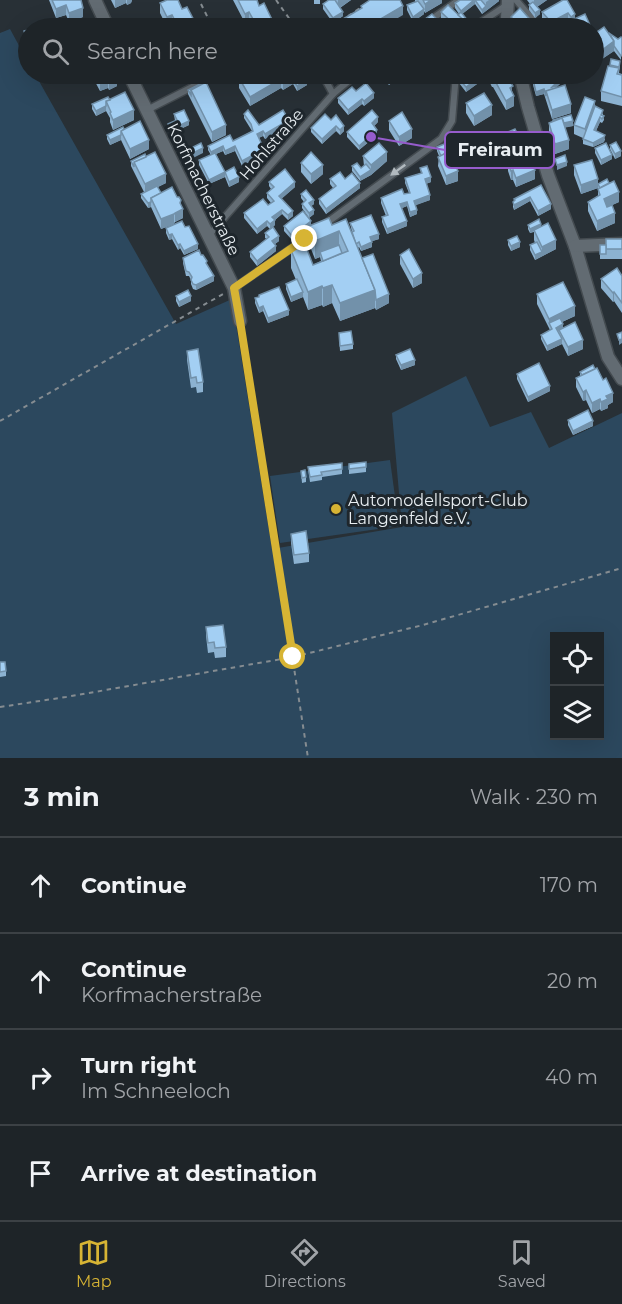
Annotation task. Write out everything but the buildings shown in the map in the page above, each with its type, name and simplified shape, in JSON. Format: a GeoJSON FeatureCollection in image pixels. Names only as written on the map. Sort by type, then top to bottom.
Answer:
{"type":"FeatureCollection","features":[{"type":"Feature","properties":{"kind":"street"},"geometry":{"type":"LineString","coordinates":[[95,0],[103,18]]}},
{"type":"Feature","properties":{"kind":"street"},"geometry":{"type":"LineString","coordinates":[[507,18],[510,2]]}},
{"type":"Feature","properties":{"kind":"street","name":"Korfmacherstraße"},"geometry":{"type":"LineString","coordinates":[[134,84],[234,288],[240,321]]}},
{"type":"Feature","properties":{"kind":"street"},"geometry":{"type":"LineString","coordinates":[[522,84],[548,175],[575,246],[608,357],[622,379]]}},
{"type":"Feature","properties":{"kind":"street"},"geometry":{"type":"LineString","coordinates":[[575,246],[622,244]]}},
{"type":"Feature","properties":{"kind":"lane"},"geometry":{"type":"LineString","coordinates":[[433,18],[459,0]]}},
{"type":"Feature","properties":{"kind":"lane"},"geometry":{"type":"LineString","coordinates":[[487,18],[510,2],[528,18]]}},
{"type":"Feature","properties":{"kind":"lane"},"geometry":{"type":"LineString","coordinates":[[147,110],[198,84]]}},
{"type":"Feature","properties":{"kind":"lane"},"geometry":{"type":"LineString","coordinates":[[328,84],[333,94]]}},
{"type":"Feature","properties":{"kind":"lane","name":"Hohlstraße"},"geometry":{"type":"LineString","coordinates":[[208,235],[333,94],[345,84]]}},
{"type":"Feature","properties":{"kind":"lane"},"geometry":{"type":"LineString","coordinates":[[234,288],[441,139],[452,121],[455,84]]}},
{"type":"Feature","properties":{"kind":"path"},"geometry":{"type":"LineString","coordinates":[[276,0],[289,18]]}},
{"type":"Feature","properties":{"kind":"path"},"geometry":{"type":"LineString","coordinates":[[201,4],[208,18]]}},
{"type":"Feature","properties":{"kind":"path"},"geometry":{"type":"LineString","coordinates":[[348,17],[364,6]]}},
{"type":"Feature","properties":{"kind":"path"},"geometry":{"type":"LineString","coordinates":[[0,421],[234,288]]}},
{"type":"Feature","properties":{"kind":"path"},"geometry":{"type":"LineString","coordinates":[[240,321],[308,758]]}},
{"type":"Feature","properties":{"kind":"path"},"geometry":{"type":"LineString","coordinates":[[0,707],[293,657],[423,625],[622,568]]}},
{"type":"Feature","properties":{"kind":"shaded area"},"geometry":{"type":"Polygon","coordinates":[[[10,29],[18,44],[18,84],[41,84],[176,324],[232,299],[272,549],[402,527],[392,413],[466,376],[490,427],[531,412],[549,448],[622,413],[622,758],[0,758],[0,33],[10,29]]]}},
{"type":"Feature","properties":{"kind":"shaded area","name":"Automodellsport-Club Langenfeld e.V."},"geometry":{"type":"Polygon","coordinates":[[[390,460],[399,526],[280,543],[270,476],[390,460]]]}},
{"type":"Feature","properties":{"kind":"place","name":"Freiraum"},"geometry":{"type":"Point","coordinates":[371,137]}},
{"type":"Feature","properties":{"kind":"place","name":"Automodellsport-Club Langenfeld e.V."},"geometry":{"type":"Point","coordinates":[336,509]}},
{"type":"Feature","properties":{"kind":"route"},"geometry":{"type":"LineString","coordinates":[[293,657],[234,288],[305,239]]}}]}
